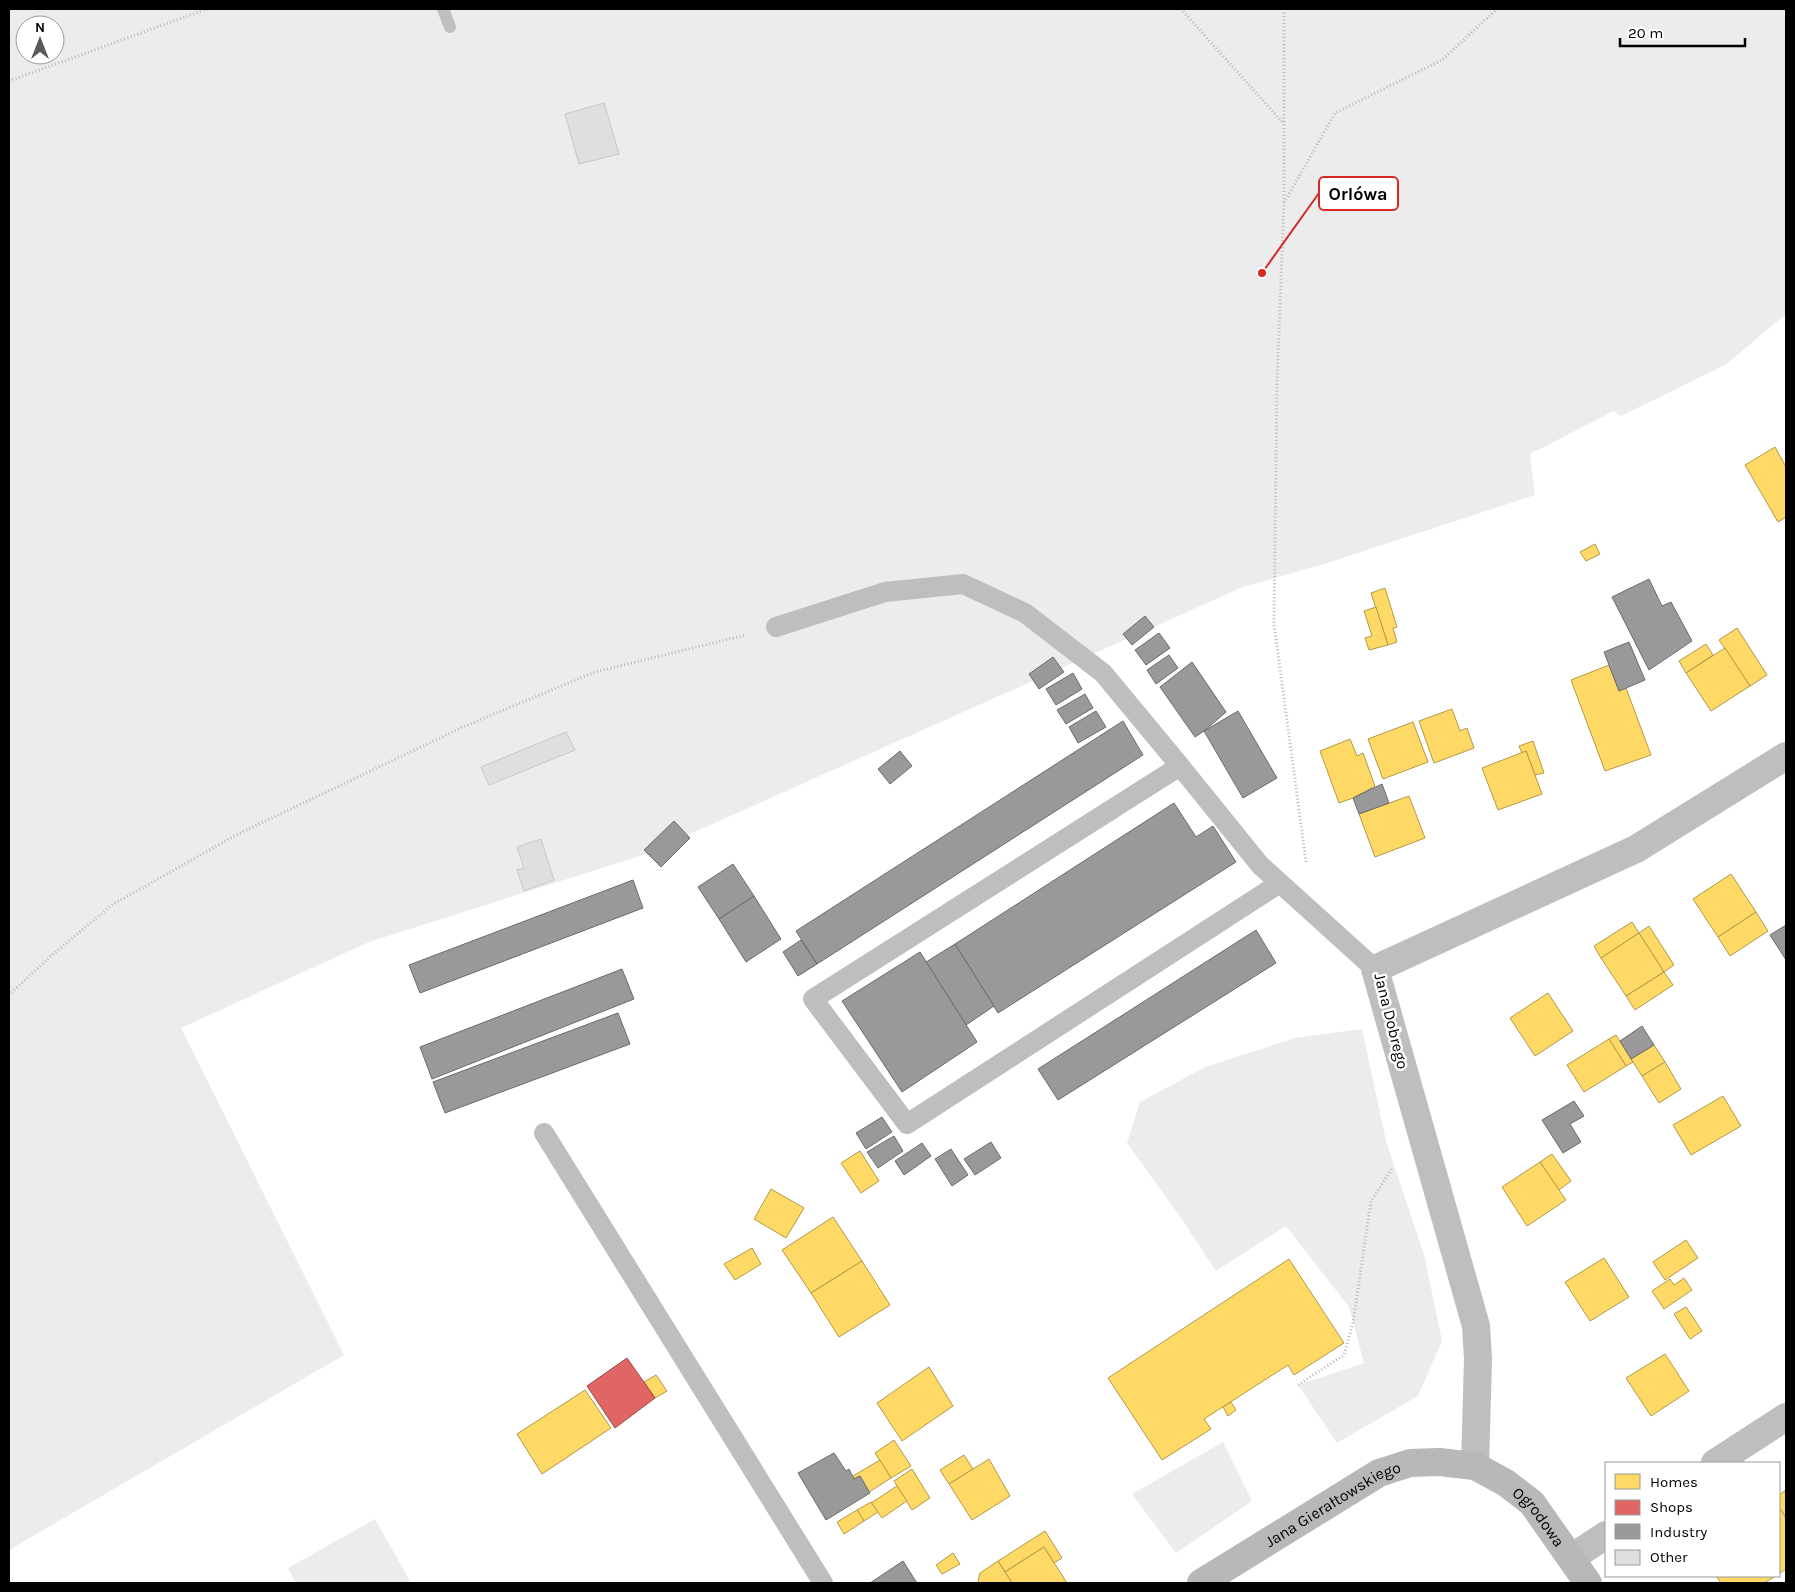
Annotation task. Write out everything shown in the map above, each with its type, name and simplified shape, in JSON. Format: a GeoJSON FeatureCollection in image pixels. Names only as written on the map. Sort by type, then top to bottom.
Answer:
{"type":"FeatureCollection","features":[{"type":"Feature","properties":{"kind":"street","name":"Jana Dobrego"},"geometry":{"type":"LineString","coordinates":[[1475,1466],[1478,1359],[1476,1326],[1375,969],[1636,849],[1786,756]]}},
{"type":"Feature","properties":{"kind":"street"},"geometry":{"type":"LineString","coordinates":[[1717,1462],[1786,1417]]}},
{"type":"Feature","properties":{"kind":"street","name":"Jana Gierałtowskiego"},"geometry":{"type":"LineString","coordinates":[[1201,1583],[1379,1473],[1410,1463],[1439,1462],[1475,1466]]}},
{"type":"Feature","properties":{"kind":"street","name":"Ogrodowa"},"geometry":{"type":"LineString","coordinates":[[1475,1466],[1506,1483],[1532,1503],[1588,1583]]}},
{"type":"Feature","properties":{"kind":"street"},"geometry":{"type":"LineString","coordinates":[[1571,1558],[1605,1536]]}},
{"type":"Feature","properties":{"kind":"lane"},"geometry":{"type":"LineString","coordinates":[[776,627],[885,592],[963,584],[1025,613],[1103,673],[1260,865],[1375,969]]}},
{"type":"Feature","properties":{"kind":"lane"},"geometry":{"type":"LineString","coordinates":[[1180,766],[813,999],[907,1124],[1280,883]]}},
{"type":"Feature","properties":{"kind":"lane"},"geometry":{"type":"LineString","coordinates":[[544,1133],[823,1583]]}},
{"type":"Feature","properties":{"kind":"path"},"geometry":{"type":"LineString","coordinates":[[9,81],[207,9]]}},
{"type":"Feature","properties":{"kind":"path"},"geometry":{"type":"LineString","coordinates":[[1181,9],[1284,125]]}},
{"type":"Feature","properties":{"kind":"path"},"geometry":{"type":"LineString","coordinates":[[1284,9],[1284,203],[1277,392],[1274,624],[1313,913]]}},
{"type":"Feature","properties":{"kind":"path"},"geometry":{"type":"LineString","coordinates":[[1284,203],[1335,113],[1442,60],[1497,9]]}},
{"type":"Feature","properties":{"kind":"path"},"geometry":{"type":"LineString","coordinates":[[9,996],[51,956],[112,905],[236,834],[463,728],[595,672],[776,627]]}},
{"type":"Feature","properties":{"kind":"path"},"geometry":{"type":"LineString","coordinates":[[1298,1385],[1344,1355],[1353,1323],[1371,1201],[1419,1126]]}},
{"type":"Feature","properties":{"kind":"shaded area"},"geometry":{"type":"Polygon","coordinates":[[[9,9],[1786,9],[1786,314],[1725,365],[1621,416],[1614,411],[1530,454],[1535,495],[1324,564],[1243,587],[643,855],[369,942],[181,1028],[344,1355],[9,1550],[9,9]]]}},
{"type":"Feature","properties":{"kind":"shaded area"},"geometry":{"type":"Polygon","coordinates":[[[1362,1029],[1386,1141],[1424,1254],[1442,1341],[1418,1396],[1337,1443],[1298,1385],[1364,1363],[1349,1307],[1286,1226],[1216,1271],[1179,1215],[1127,1143],[1140,1102],[1205,1067],[1295,1038],[1362,1029]]]}},
{"type":"Feature","properties":{"kind":"shaded area"},"geometry":{"type":"Polygon","coordinates":[[[1223,1442],[1252,1501],[1176,1553],[1132,1494],[1223,1442]]]}},
{"type":"Feature","properties":{"kind":"shaded area"},"geometry":{"type":"Polygon","coordinates":[[[375,1519],[411,1583],[296,1583],[288,1568],[375,1519]]]}},
{"type":"Feature","properties":{"kind":"building: Homes"},"geometry":{"type":"Polygon","coordinates":[[[1775,447],[1786,467],[1786,517],[1778,522],[1745,465],[1775,447]]]}},
{"type":"Feature","properties":{"kind":"building: Homes"},"geometry":{"type":"Polygon","coordinates":[[[1595,544],[1600,554],[1586,561],[1580,552],[1595,544]]]}},
{"type":"Feature","properties":{"kind":"building: Homes"},"geometry":{"type":"Polygon","coordinates":[[[1385,588],[1397,627],[1393,628],[1397,642],[1388,645],[1371,593],[1385,588]]]}},
{"type":"Feature","properties":{"kind":"building: Homes"},"geometry":{"type":"Polygon","coordinates":[[[1376,607],[1388,645],[1369,650],[1365,638],[1372,636],[1364,611],[1376,607]]]}},
{"type":"Feature","properties":{"kind":"building: Homes"},"geometry":{"type":"Polygon","coordinates":[[[1737,628],[1767,675],[1750,686],[1719,640],[1737,628]]]}},
{"type":"Feature","properties":{"kind":"building: Homes"},"geometry":{"type":"Polygon","coordinates":[[[1706,644],[1713,655],[1686,673],[1679,661],[1706,644]]]}},
{"type":"Feature","properties":{"kind":"building: Homes"},"geometry":{"type":"Polygon","coordinates":[[[1725,648],[1750,686],[1711,711],[1686,673],[1725,648]]]}},
{"type":"Feature","properties":{"kind":"building: Homes"},"geometry":{"type":"Polygon","coordinates":[[[1609,665],[1619,691],[1626,688],[1651,755],[1605,771],[1571,680],[1609,665]]]}},
{"type":"Feature","properties":{"kind":"building: Homes"},"geometry":{"type":"Polygon","coordinates":[[[1452,709],[1460,731],[1467,728],[1474,748],[1434,763],[1419,721],[1452,709]]]}},
{"type":"Feature","properties":{"kind":"building: Homes"},"geometry":{"type":"Polygon","coordinates":[[[1413,722],[1428,762],[1383,779],[1368,739],[1413,722]]]}},
{"type":"Feature","properties":{"kind":"building: Homes"},"geometry":{"type":"Polygon","coordinates":[[[1350,739],[1357,756],[1363,753],[1375,786],[1339,803],[1320,751],[1350,739]]]}},
{"type":"Feature","properties":{"kind":"building: Homes"},"geometry":{"type":"Polygon","coordinates":[[[1533,741],[1544,773],[1535,775],[1526,751],[1522,753],[1519,746],[1533,741]]]}},
{"type":"Feature","properties":{"kind":"building: Homes"},"geometry":{"type":"Polygon","coordinates":[[[1526,751],[1542,794],[1498,810],[1482,768],[1526,751]]]}},
{"type":"Feature","properties":{"kind":"building: Homes"},"geometry":{"type":"Polygon","coordinates":[[[1409,796],[1425,838],[1375,857],[1359,814],[1409,796]]]}},
{"type":"Feature","properties":{"kind":"building: Homes"},"geometry":{"type":"Polygon","coordinates":[[[1731,874],[1756,912],[1718,937],[1693,899],[1731,874]]]}},
{"type":"Feature","properties":{"kind":"building: Homes"},"geometry":{"type":"Polygon","coordinates":[[[1756,912],[1768,931],[1730,956],[1718,937],[1756,912]]]}},
{"type":"Feature","properties":{"kind":"building: Homes"},"geometry":{"type":"Polygon","coordinates":[[[1632,922],[1639,933],[1601,958],[1594,946],[1632,922]]]}},
{"type":"Feature","properties":{"kind":"building: Homes"},"geometry":{"type":"Polygon","coordinates":[[[1649,926],[1674,965],[1664,972],[1639,933],[1649,926]]]}},
{"type":"Feature","properties":{"kind":"building: Homes"},"geometry":{"type":"Polygon","coordinates":[[[1639,933],[1664,972],[1626,996],[1601,958],[1639,933]]]}},
{"type":"Feature","properties":{"kind":"building: Homes"},"geometry":{"type":"Polygon","coordinates":[[[1664,972],[1673,985],[1635,1010],[1626,996],[1664,972]]]}},
{"type":"Feature","properties":{"kind":"building: Homes"},"geometry":{"type":"Polygon","coordinates":[[[1548,993],[1573,1031],[1535,1056],[1510,1018],[1548,993]]]}},
{"type":"Feature","properties":{"kind":"building: Homes"},"geometry":{"type":"Polygon","coordinates":[[[1616,1035],[1633,1062],[1626,1066],[1609,1039],[1616,1035]]]}},
{"type":"Feature","properties":{"kind":"building: Homes"},"geometry":{"type":"Polygon","coordinates":[[[1609,1039],[1626,1066],[1584,1092],[1567,1065],[1609,1039]]]}},
{"type":"Feature","properties":{"kind":"building: Homes"},"geometry":{"type":"Polygon","coordinates":[[[1654,1045],[1665,1062],[1642,1076],[1631,1059],[1654,1045]]]}},
{"type":"Feature","properties":{"kind":"building: Homes"},"geometry":{"type":"Polygon","coordinates":[[[1665,1062],[1681,1089],[1659,1103],[1642,1076],[1665,1062]]]}},
{"type":"Feature","properties":{"kind":"building: Homes"},"geometry":{"type":"Polygon","coordinates":[[[1723,1096],[1741,1126],[1691,1155],[1673,1125],[1723,1096]]]}},
{"type":"Feature","properties":{"kind":"building: Homes"},"geometry":{"type":"Polygon","coordinates":[[[860,1151],[879,1181],[861,1193],[841,1163],[860,1151]]]}},
{"type":"Feature","properties":{"kind":"building: Homes"},"geometry":{"type":"Polygon","coordinates":[[[1552,1154],[1571,1181],[1559,1190],[1540,1162],[1552,1154]]]}},
{"type":"Feature","properties":{"kind":"building: Homes"},"geometry":{"type":"Polygon","coordinates":[[[1540,1162],[1566,1200],[1527,1226],[1502,1187],[1540,1162]]]}},
{"type":"Feature","properties":{"kind":"building: Homes"},"geometry":{"type":"Polygon","coordinates":[[[771,1189],[804,1208],[786,1238],[754,1219],[771,1189]]]}},
{"type":"Feature","properties":{"kind":"building: Homes"},"geometry":{"type":"Polygon","coordinates":[[[833,1217],[862,1261],[811,1293],[782,1250],[833,1217]]]}},
{"type":"Feature","properties":{"kind":"building: Homes"},"geometry":{"type":"Polygon","coordinates":[[[1686,1240],[1698,1258],[1665,1280],[1653,1262],[1686,1240]]]}},
{"type":"Feature","properties":{"kind":"building: Homes"},"geometry":{"type":"Polygon","coordinates":[[[752,1248],[761,1264],[735,1280],[724,1264],[752,1248]]]}},
{"type":"Feature","properties":{"kind":"building: Homes"},"geometry":{"type":"Polygon","coordinates":[[[1604,1258],[1629,1297],[1590,1321],[1565,1282],[1604,1258]]]}},
{"type":"Feature","properties":{"kind":"building: Homes"},"geometry":{"type":"Polygon","coordinates":[[[1289,1259],[1344,1343],[1294,1375],[1288,1365],[1204,1419],[1211,1429],[1162,1460],[1108,1378],[1289,1259]]]}},
{"type":"Feature","properties":{"kind":"building: Homes"},"geometry":{"type":"Polygon","coordinates":[[[862,1261],[890,1305],[839,1337],[811,1293],[862,1261]]]}},
{"type":"Feature","properties":{"kind":"building: Homes"},"geometry":{"type":"Polygon","coordinates":[[[1684,1278],[1692,1290],[1664,1309],[1652,1291],[1670,1279],[1674,1285],[1684,1278]]]}},
{"type":"Feature","properties":{"kind":"building: Homes"},"geometry":{"type":"Polygon","coordinates":[[[1686,1307],[1702,1331],[1690,1339],[1674,1314],[1686,1307]]]}},
{"type":"Feature","properties":{"kind":"building: Homes"},"geometry":{"type":"Polygon","coordinates":[[[1665,1354],[1689,1391],[1651,1416],[1626,1378],[1665,1354]]]}},
{"type":"Feature","properties":{"kind":"building: Homes"},"geometry":{"type":"Polygon","coordinates":[[[929,1367],[953,1406],[902,1441],[877,1403],[929,1367]]]}},
{"type":"Feature","properties":{"kind":"building: Homes"},"geometry":{"type":"Polygon","coordinates":[[[656,1375],[667,1391],[655,1398],[644,1382],[656,1375]]]}},
{"type":"Feature","properties":{"kind":"building: Homes"},"geometry":{"type":"Polygon","coordinates":[[[585,1390],[611,1428],[542,1474],[517,1434],[585,1390]]]}},
{"type":"Feature","properties":{"kind":"building: Homes"},"geometry":{"type":"Polygon","coordinates":[[[1231,1402],[1236,1410],[1228,1416],[1223,1407],[1231,1402]]]}},
{"type":"Feature","properties":{"kind":"building: Homes"},"geometry":{"type":"Polygon","coordinates":[[[894,1440],[911,1466],[891,1478],[875,1453],[894,1440]]]}},
{"type":"Feature","properties":{"kind":"building: Homes"},"geometry":{"type":"Polygon","coordinates":[[[964,1455],[973,1469],[949,1484],[940,1470],[964,1455]]]}},
{"type":"Feature","properties":{"kind":"building: Homes"},"geometry":{"type":"Polygon","coordinates":[[[989,1459],[1010,1496],[972,1520],[949,1484],[989,1459]]]}},
{"type":"Feature","properties":{"kind":"building: Homes"},"geometry":{"type":"Polygon","coordinates":[[[880,1460],[891,1478],[869,1492],[860,1476],[854,1479],[853,1476],[880,1460]]]}},
{"type":"Feature","properties":{"kind":"building: Homes"},"geometry":{"type":"Polygon","coordinates":[[[912,1469],[930,1498],[912,1510],[894,1481],[912,1469]]]}},
{"type":"Feature","properties":{"kind":"building: Homes"},"geometry":{"type":"Polygon","coordinates":[[[897,1486],[907,1501],[882,1518],[871,1503],[897,1486]]]}},
{"type":"Feature","properties":{"kind":"building: Homes"},"geometry":{"type":"Polygon","coordinates":[[[1786,1490],[1786,1518],[1780,1509],[1780,1494],[1786,1490]]]}},
{"type":"Feature","properties":{"kind":"building: Homes"},"geometry":{"type":"Polygon","coordinates":[[[871,1502],[878,1512],[864,1521],[857,1510],[871,1502]]]}},
{"type":"Feature","properties":{"kind":"building: Homes"},"geometry":{"type":"Polygon","coordinates":[[[1780,1509],[1786,1518],[1786,1569],[1780,1573],[1780,1509]]]}},
{"type":"Feature","properties":{"kind":"building: Homes"},"geometry":{"type":"Polygon","coordinates":[[[857,1510],[864,1521],[844,1534],[837,1522],[857,1510]]]}},
{"type":"Feature","properties":{"kind":"building: Homes"},"geometry":{"type":"Polygon","coordinates":[[[1045,1531],[1062,1558],[1054,1563],[1044,1547],[1005,1572],[998,1561],[1045,1531]]]}},
{"type":"Feature","properties":{"kind":"building: Homes"},"geometry":{"type":"Polygon","coordinates":[[[1044,1547],[1067,1583],[1012,1583],[1005,1572],[1044,1547]]]}},
{"type":"Feature","properties":{"kind":"building: Homes"},"geometry":{"type":"Polygon","coordinates":[[[953,1553],[960,1564],[942,1574],[936,1565],[953,1553]]]}},
{"type":"Feature","properties":{"kind":"building: Homes"},"geometry":{"type":"Polygon","coordinates":[[[998,1561],[1012,1583],[980,1583],[978,1581],[980,1573],[998,1561]]]}},
{"type":"Feature","properties":{"kind":"building: Homes"},"geometry":{"type":"Polygon","coordinates":[[[1717,1577],[1774,1577],[1764,1583],[1721,1583],[1717,1577]]]}},
{"type":"Feature","properties":{"kind":"building: Shops"},"geometry":{"type":"Polygon","coordinates":[[[627,1358],[655,1398],[615,1428],[587,1386],[627,1358]]]}},
{"type":"Feature","properties":{"kind":"building: Industry"},"geometry":{"type":"Polygon","coordinates":[[[1649,579],[1662,606],[1671,602],[1692,641],[1649,670],[1612,597],[1649,579]]]}},
{"type":"Feature","properties":{"kind":"building: Industry"},"geometry":{"type":"Polygon","coordinates":[[[1145,616],[1154,627],[1132,645],[1123,634],[1145,616]]]}},
{"type":"Feature","properties":{"kind":"building: Industry"},"geometry":{"type":"Polygon","coordinates":[[[1159,633],[1170,648],[1146,665],[1135,650],[1159,633]]]}},
{"type":"Feature","properties":{"kind":"building: Industry"},"geometry":{"type":"Polygon","coordinates":[[[1629,642],[1645,680],[1619,691],[1604,652],[1629,642]]]}},
{"type":"Feature","properties":{"kind":"building: Industry"},"geometry":{"type":"Polygon","coordinates":[[[1169,655],[1178,668],[1156,684],[1147,670],[1169,655]]]}},
{"type":"Feature","properties":{"kind":"building: Industry"},"geometry":{"type":"Polygon","coordinates":[[[1053,657],[1064,672],[1039,689],[1029,674],[1053,657]]]}},
{"type":"Feature","properties":{"kind":"building: Industry"},"geometry":{"type":"Polygon","coordinates":[[[1192,662],[1226,712],[1195,737],[1160,687],[1192,662]]]}},
{"type":"Feature","properties":{"kind":"building: Industry"},"geometry":{"type":"Polygon","coordinates":[[[1073,673],[1082,689],[1056,705],[1046,689],[1073,673]]]}},
{"type":"Feature","properties":{"kind":"building: Industry"},"geometry":{"type":"Polygon","coordinates":[[[1085,694],[1093,708],[1066,724],[1057,710],[1085,694]]]}},
{"type":"Feature","properties":{"kind":"building: Industry"},"geometry":{"type":"Polygon","coordinates":[[[1096,711],[1106,727],[1078,743],[1069,727],[1096,711]]]}},
{"type":"Feature","properties":{"kind":"building: Industry"},"geometry":{"type":"Polygon","coordinates":[[[1238,711],[1277,778],[1243,798],[1204,731],[1238,711]]]}},
{"type":"Feature","properties":{"kind":"building: Industry"},"geometry":{"type":"Polygon","coordinates":[[[1123,721],[1143,755],[817,964],[796,931],[1123,721]]]}},
{"type":"Feature","properties":{"kind":"building: Industry"},"geometry":{"type":"Polygon","coordinates":[[[900,751],[912,766],[890,784],[878,769],[900,751]]]}},
{"type":"Feature","properties":{"kind":"building: Industry"},"geometry":{"type":"Polygon","coordinates":[[[1382,784],[1389,803],[1359,814],[1353,798],[1382,784]]]}},
{"type":"Feature","properties":{"kind":"building: Industry"},"geometry":{"type":"Polygon","coordinates":[[[1174,803],[1196,837],[1213,826],[1236,862],[998,1013],[955,944],[1174,803]]]}},
{"type":"Feature","properties":{"kind":"building: Industry"},"geometry":{"type":"Polygon","coordinates":[[[674,821],[690,838],[661,867],[644,850],[674,821]]]}},
{"type":"Feature","properties":{"kind":"building: Industry"},"geometry":{"type":"Polygon","coordinates":[[[733,864],[754,896],[719,919],[698,887],[733,864]]]}},
{"type":"Feature","properties":{"kind":"building: Industry"},"geometry":{"type":"Polygon","coordinates":[[[633,880],[643,908],[420,993],[409,965],[633,880]]]}},
{"type":"Feature","properties":{"kind":"building: Industry"},"geometry":{"type":"Polygon","coordinates":[[[754,896],[781,939],[746,962],[719,919],[754,896]]]}},
{"type":"Feature","properties":{"kind":"building: Industry"},"geometry":{"type":"Polygon","coordinates":[[[1786,925],[1786,960],[1770,935],[1786,925]]]}},
{"type":"Feature","properties":{"kind":"building: Industry"},"geometry":{"type":"Polygon","coordinates":[[[1256,930],[1276,963],[1058,1100],[1038,1069],[1256,930]]]}},
{"type":"Feature","properties":{"kind":"building: Industry"},"geometry":{"type":"Polygon","coordinates":[[[801,940],[817,964],[798,976],[783,952],[801,940]]]}},
{"type":"Feature","properties":{"kind":"building: Industry"},"geometry":{"type":"Polygon","coordinates":[[[955,944],[994,1006],[966,1025],[926,962],[955,944]]]}},
{"type":"Feature","properties":{"kind":"building: Industry"},"geometry":{"type":"Polygon","coordinates":[[[920,952],[977,1042],[902,1092],[842,1001],[920,952]]]}},
{"type":"Feature","properties":{"kind":"building: Industry"},"geometry":{"type":"Polygon","coordinates":[[[622,969],[634,999],[432,1079],[420,1047],[622,969]]]}},
{"type":"Feature","properties":{"kind":"building: Industry"},"geometry":{"type":"Polygon","coordinates":[[[618,1013],[630,1044],[445,1113],[433,1082],[618,1013]]]}},
{"type":"Feature","properties":{"kind":"building: Industry"},"geometry":{"type":"Polygon","coordinates":[[[1642,1026],[1654,1045],[1631,1059],[1620,1041],[1642,1026]]]}},
{"type":"Feature","properties":{"kind":"building: Industry"},"geometry":{"type":"Polygon","coordinates":[[[1574,1101],[1584,1116],[1570,1124],[1581,1142],[1563,1153],[1542,1120],[1574,1101]]]}},
{"type":"Feature","properties":{"kind":"building: Industry"},"geometry":{"type":"Polygon","coordinates":[[[882,1117],[892,1132],[866,1149],[856,1133],[882,1117]]]}},
{"type":"Feature","properties":{"kind":"building: Industry"},"geometry":{"type":"Polygon","coordinates":[[[894,1136],[903,1151],[878,1168],[867,1152],[894,1136]]]}},
{"type":"Feature","properties":{"kind":"building: Industry"},"geometry":{"type":"Polygon","coordinates":[[[991,1142],[1001,1158],[975,1175],[964,1159],[991,1142]]]}},
{"type":"Feature","properties":{"kind":"building: Industry"},"geometry":{"type":"Polygon","coordinates":[[[922,1143],[931,1156],[904,1175],[895,1161],[922,1143]]]}},
{"type":"Feature","properties":{"kind":"building: Industry"},"geometry":{"type":"Polygon","coordinates":[[[951,1149],[968,1175],[952,1186],[935,1159],[951,1149]]]}},
{"type":"Feature","properties":{"kind":"building: Industry"},"geometry":{"type":"Polygon","coordinates":[[[834,1453],[846,1471],[849,1469],[854,1479],[860,1476],[870,1493],[826,1520],[798,1473],[834,1453]]]}},
{"type":"Feature","properties":{"kind":"building: Industry"},"geometry":{"type":"Polygon","coordinates":[[[903,1561],[917,1583],[870,1583],[903,1561]]]}},
{"type":"Feature","properties":{"kind":"building: Other"},"geometry":{"type":"Polygon","coordinates":[[[604,103],[619,154],[579,164],[565,114],[604,103]]]}},
{"type":"Feature","properties":{"kind":"building: Other"},"geometry":{"type":"Polygon","coordinates":[[[566,732],[575,750],[489,785],[481,767],[566,732]]]}},
{"type":"Feature","properties":{"kind":"building: Other"},"geometry":{"type":"Polygon","coordinates":[[[541,839],[554,880],[524,891],[517,870],[524,868],[517,847],[541,839]]]}},
{"type":"Feature","properties":{"kind":"waterway"},"geometry":{"type":"LineString","coordinates":[[443,9],[450,27]]}},
{"type":"Feature","properties":{"kind":"place","name":"Orlówa"},"geometry":{"type":"Point","coordinates":[1262,273]}}]}
